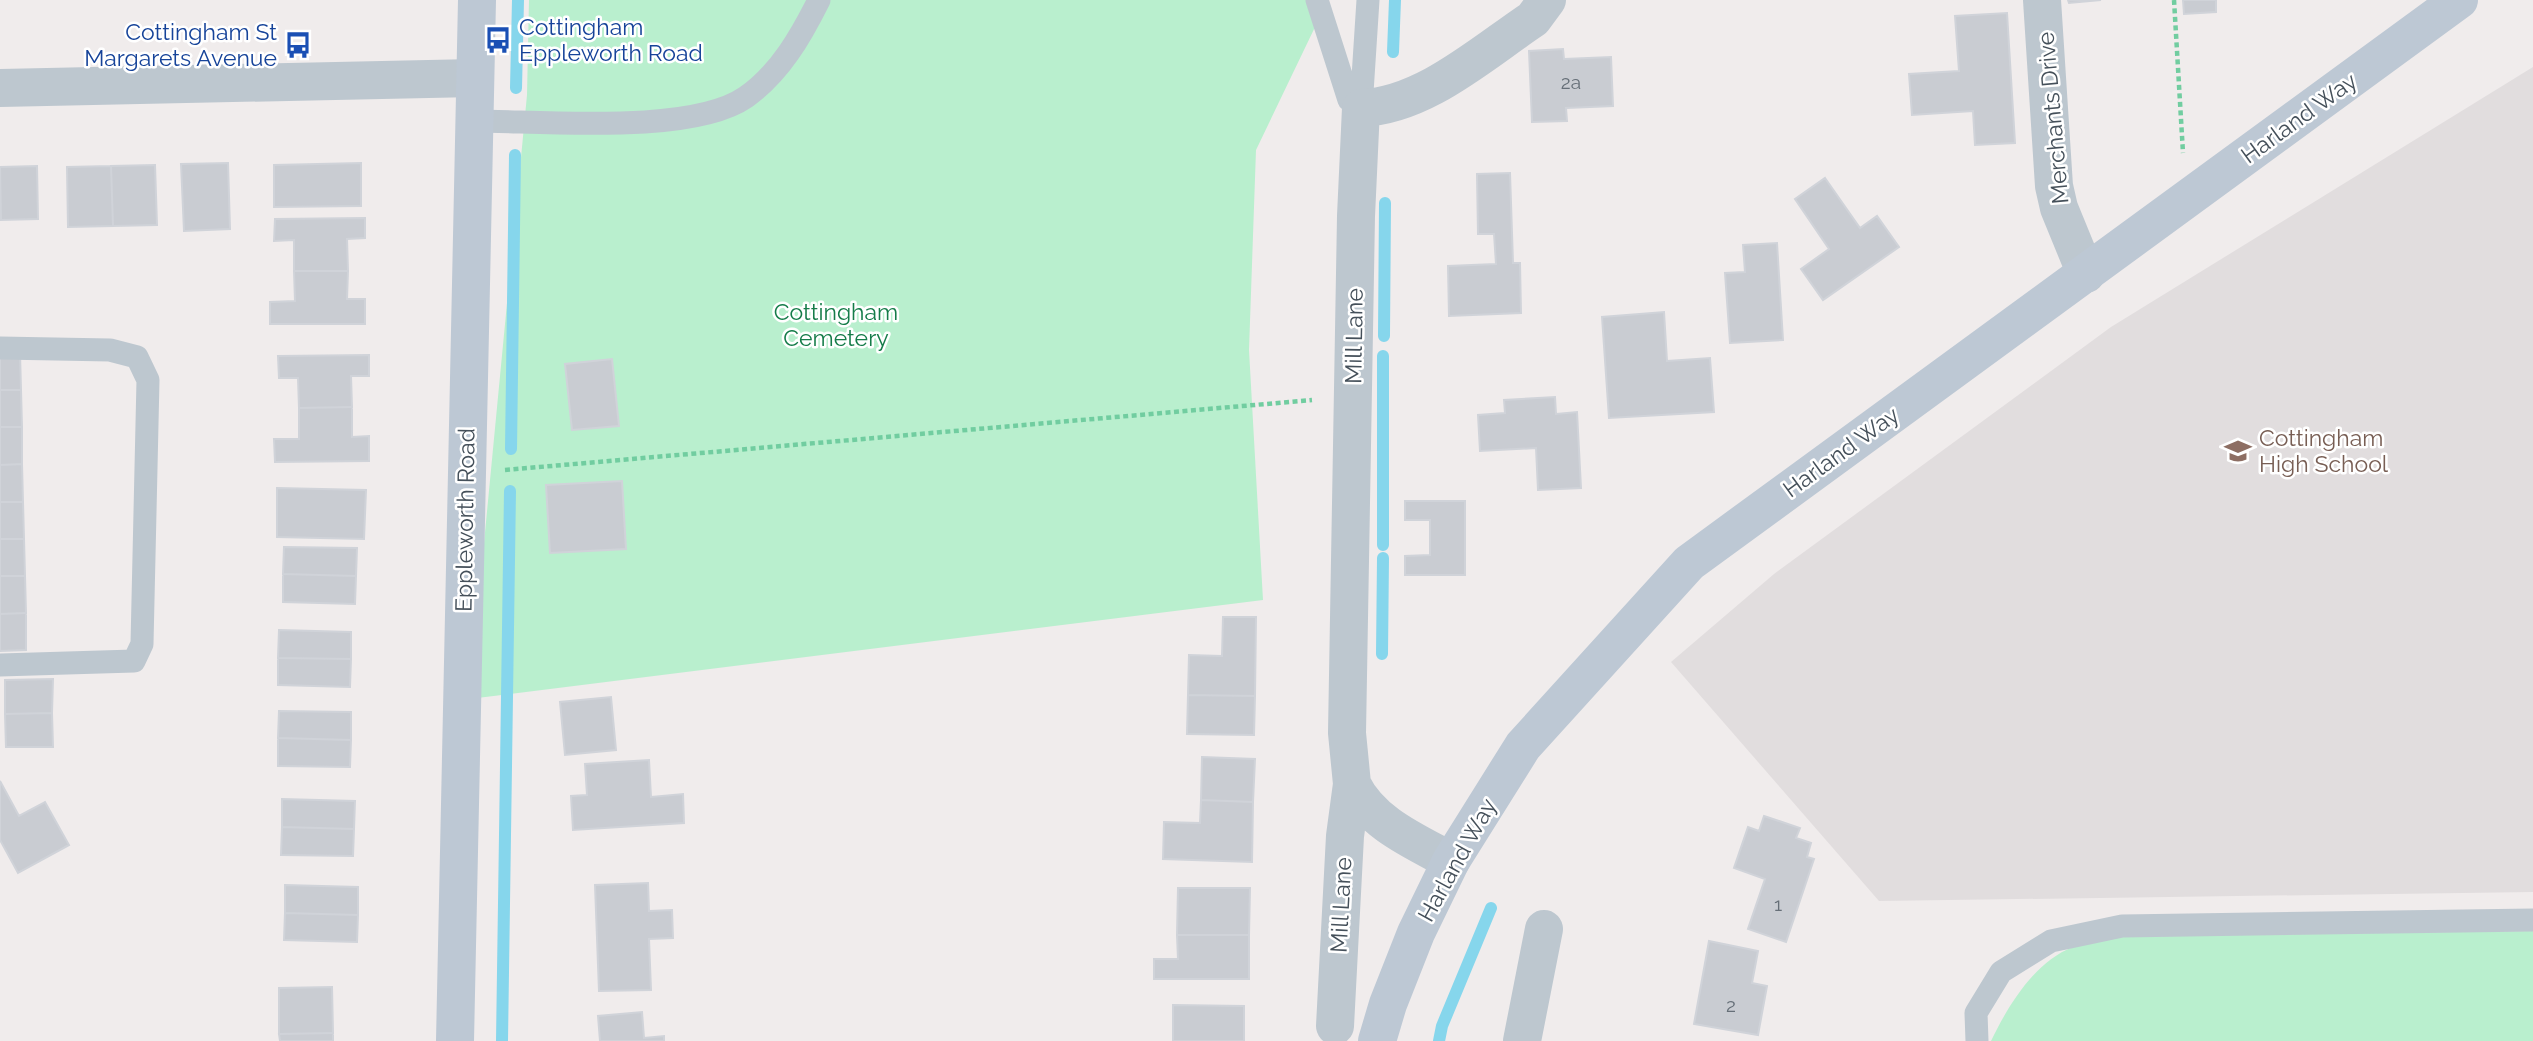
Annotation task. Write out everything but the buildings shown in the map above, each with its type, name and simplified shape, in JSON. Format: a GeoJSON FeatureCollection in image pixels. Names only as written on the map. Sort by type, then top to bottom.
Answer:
{"type":"FeatureCollection","features":[{"type":"Feature","properties":{"kind":"main road","name":"Eppleworth Road"},"geometry":{"type":"LineString","coordinates":[[455,1041],[477,0]]}},
{"type":"Feature","properties":{"kind":"main road","name":"Harland Way"},"geometry":{"type":"LineString","coordinates":[[1377,1041],[1388,1004],[1416,933],[1451,861],[1523,746],[1689,563],[2459,0]]}},
{"type":"Feature","properties":{"kind":"street"},"geometry":{"type":"LineString","coordinates":[[1361,108],[1386,107],[1415,98],[1533,19],[1547,0]]}},
{"type":"Feature","properties":{"kind":"street","name":"Merchants Drive"},"geometry":{"type":"LineString","coordinates":[[2042,0],[2054,186],[2059,208],[2086,274]]}},
{"type":"Feature","properties":{"kind":"street"},"geometry":{"type":"LineString","coordinates":[[0,88],[475,78]]}},
{"type":"Feature","properties":{"kind":"street","name":"Mill Lane"},"geometry":{"type":"LineString","coordinates":[[1335,1026],[1345,836],[1352,784],[1347,733],[1361,108]]}},
{"type":"Feature","properties":{"kind":"street","name":"Mill Lane"},"geometry":{"type":"LineString","coordinates":[[1352,784],[1368,810],[1396,830],[1451,861]]}},
{"type":"Feature","properties":{"kind":"street"},"geometry":{"type":"LineString","coordinates":[[1522,1041],[1544,929]]}},
{"type":"Feature","properties":{"kind":"lane"},"geometry":{"type":"LineString","coordinates":[[474,121],[663,122],[709,114],[745,98],[774,73],[803,33],[819,0]]}},
{"type":"Feature","properties":{"kind":"lane"},"geometry":{"type":"LineString","coordinates":[[1317,0],[1349,100],[1361,108],[1368,0]]}},
{"type":"Feature","properties":{"kind":"lane"},"geometry":{"type":"LineString","coordinates":[[0,348],[110,350],[137,357],[148,380],[142,644],[134,661],[0,665]]}},
{"type":"Feature","properties":{"kind":"lane"},"geometry":{"type":"LineString","coordinates":[[1976,1041],[1976,1013],[2001,972],[2051,941],[2122,926],[2533,920]]}},
{"type":"Feature","properties":{"kind":"path"},"geometry":{"type":"LineString","coordinates":[[2174,0],[2185,201]]}},
{"type":"Feature","properties":{"kind":"path"},"geometry":{"type":"LineString","coordinates":[[466,474],[1353,396]]}},
{"type":"Feature","properties":{"kind":"shaded area","name":"Cottingham High School"},"geometry":{"type":"Polygon","coordinates":[[[2533,67],[2533,892],[1879,901],[1671,662],[1774,574],[2111,327],[2533,67]]]}},
{"type":"Feature","properties":{"kind":"green space","name":"Cottingham Cemetery"},"geometry":{"type":"Polygon","coordinates":[[[529,0],[1328,0],[1256,150],[1249,350],[1263,600],[469,699],[527,95],[529,0]]]}},
{"type":"Feature","properties":{"kind":"green space"},"geometry":{"type":"Polygon","coordinates":[[[2533,931],[2533,1041],[1991,1041],[2014,1000],[2034,974],[2059,954],[2091,942],[2122,936],[2533,931]]]}},
{"type":"Feature","properties":{"kind":"waterway"},"geometry":{"type":"LineString","coordinates":[[516,88],[518,0]]}},
{"type":"Feature","properties":{"kind":"waterway"},"geometry":{"type":"LineString","coordinates":[[1393,52],[1395,0]]}},
{"type":"Feature","properties":{"kind":"waterway"},"geometry":{"type":"LineString","coordinates":[[511,449],[515,155]]}},
{"type":"Feature","properties":{"kind":"waterway"},"geometry":{"type":"LineString","coordinates":[[1384,336],[1385,203]]}},
{"type":"Feature","properties":{"kind":"waterway"},"geometry":{"type":"LineString","coordinates":[[1383,356],[1383,545]]}},
{"type":"Feature","properties":{"kind":"waterway"},"geometry":{"type":"LineString","coordinates":[[502,1041],[510,491]]}},
{"type":"Feature","properties":{"kind":"waterway"},"geometry":{"type":"LineString","coordinates":[[1382,654],[1383,558]]}},
{"type":"Feature","properties":{"kind":"waterway"},"geometry":{"type":"LineString","coordinates":[[1439,1041],[1442,1026],[1491,908]]}},
{"type":"Feature","properties":{"kind":"place","name":"Cottingham Eppleworth Road"},"geometry":{"type":"Point","coordinates":[498,40]}},
{"type":"Feature","properties":{"kind":"place","name":"Cottingham St Margarets Avenue"},"geometry":{"type":"Point","coordinates":[298,45]}},
{"type":"Feature","properties":{"kind":"place","name":"Cottingham High School"},"geometry":{"type":"Point","coordinates":[2238,451]}}]}
